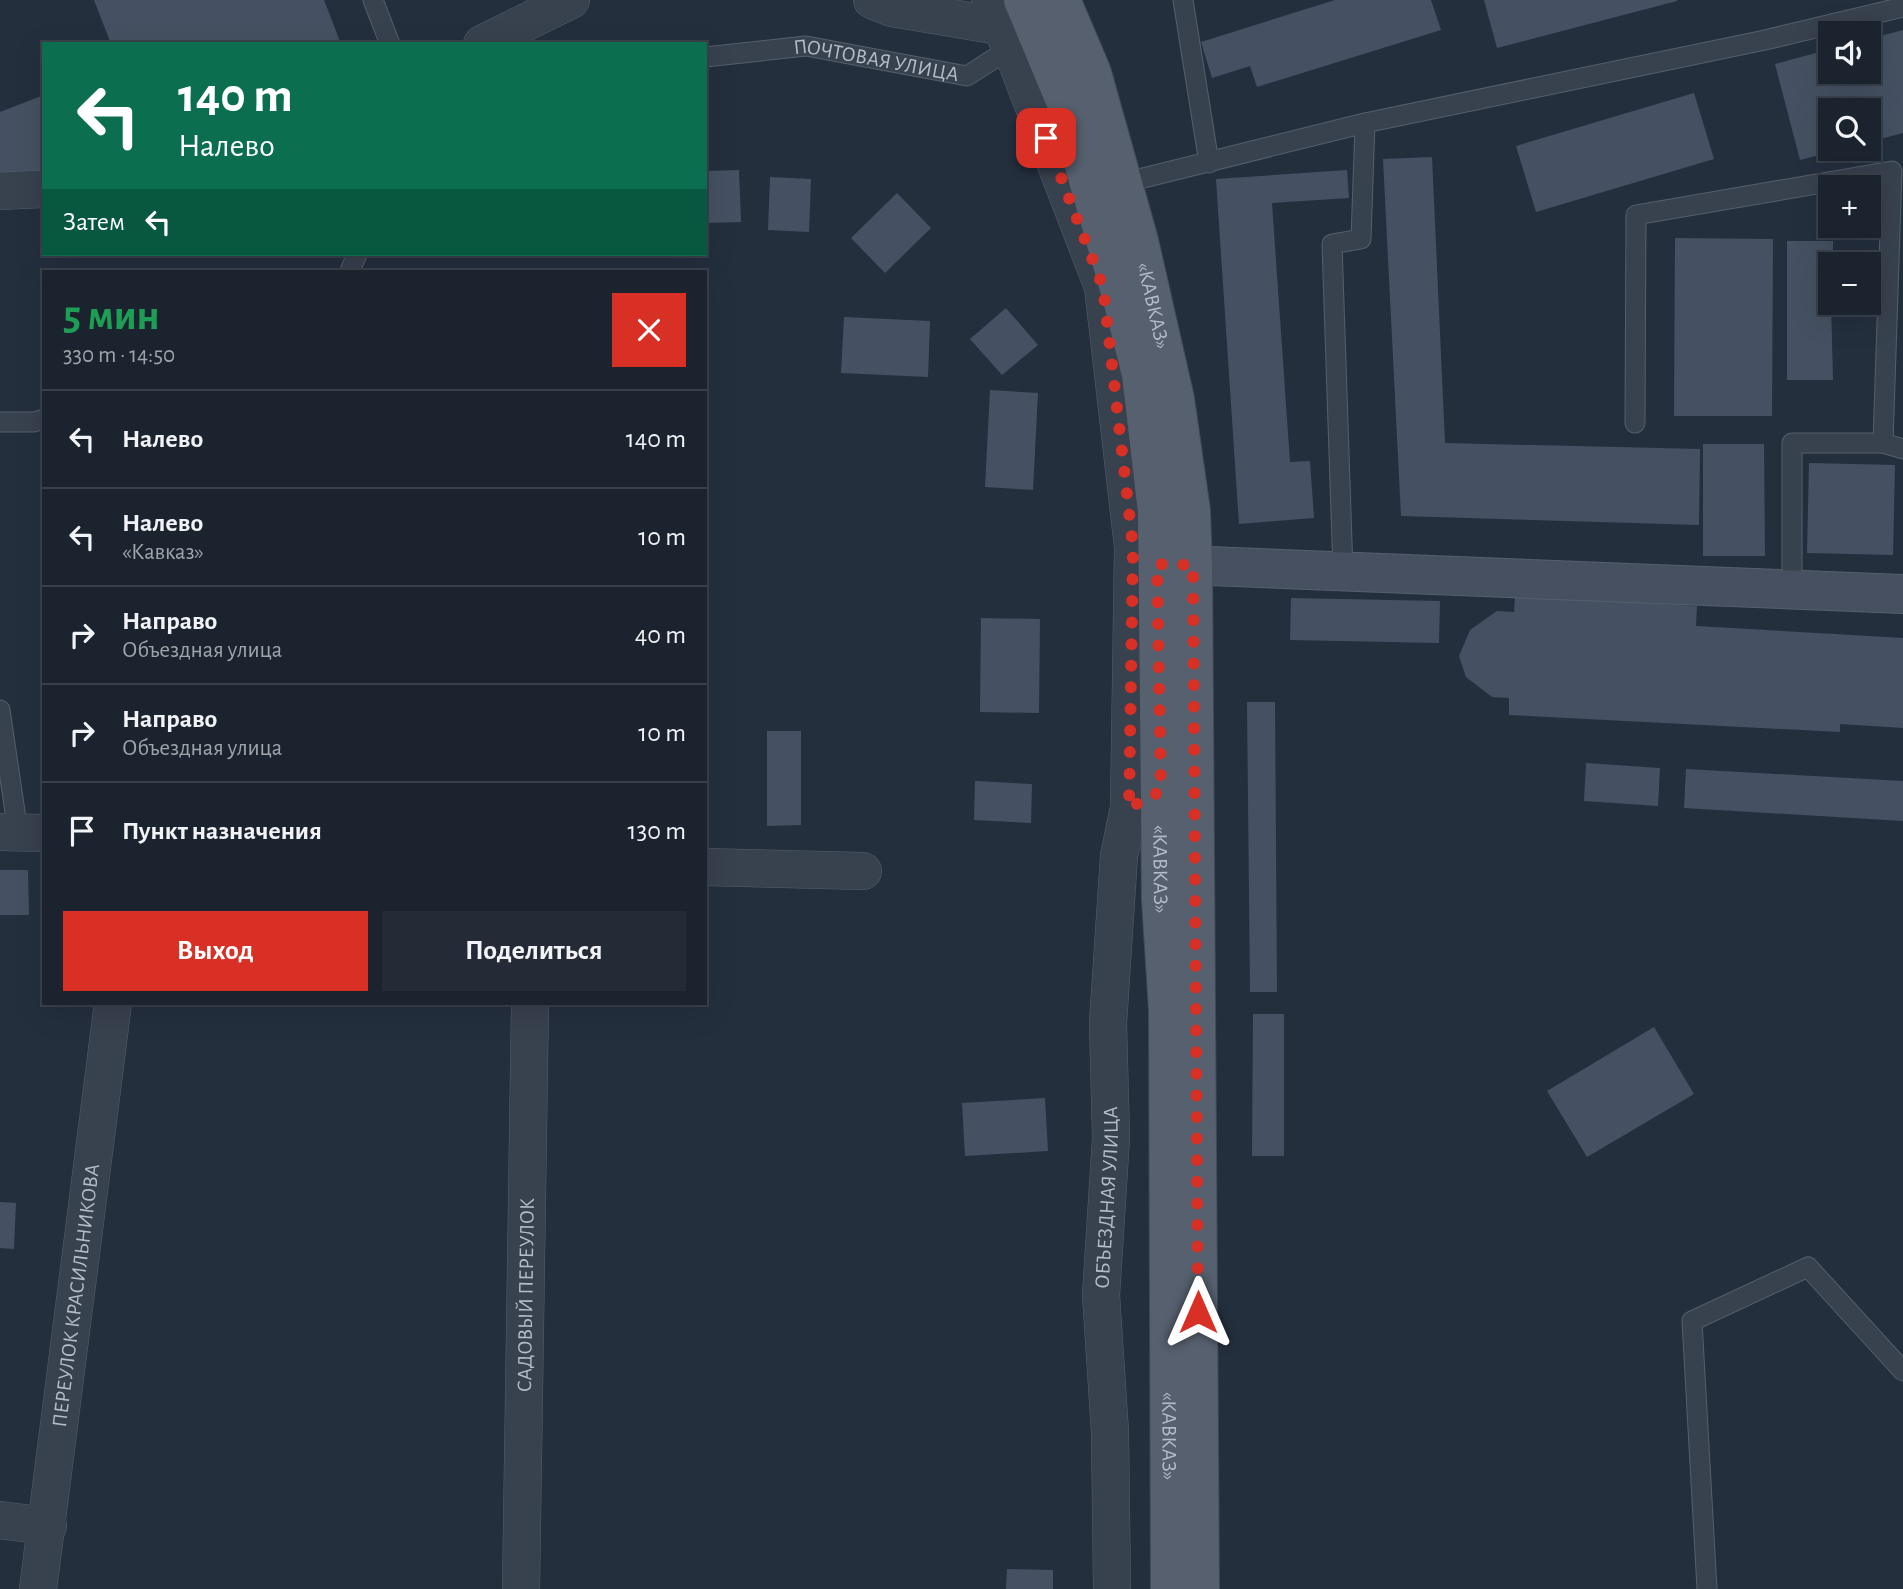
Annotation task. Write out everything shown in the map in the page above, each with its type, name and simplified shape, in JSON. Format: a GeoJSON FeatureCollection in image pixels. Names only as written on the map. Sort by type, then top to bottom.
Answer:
{"type":"FeatureCollection","features":[{"type":"Feature","properties":{"kind":"main road","name":"«КАВКАЗ»"},"geometry":{"type":"LineString","coordinates":[[1061,0],[1092,73],[1139,241],[1175,399],[1191,510],[1175,564],[1145,799],[1161,900],[1168,1010],[1170,1589]]}},
{"type":"Feature","properties":{"kind":"main road","name":"«КАВКАЗ»"},"geometry":{"type":"LineString","coordinates":[[1012,21],[1066,103],[1141,374],[1157,512],[1175,564],[1200,1589]]}},
{"type":"Feature","properties":{"kind":"street"},"geometry":{"type":"LineString","coordinates":[[486,42],[571,0]]}},
{"type":"Feature","properties":{"kind":"street"},"geometry":{"type":"LineString","coordinates":[[872,0],[892,8],[1012,21]]}},
{"type":"Feature","properties":{"kind":"street","name":"ОБЪЕЗДНАЯ УЛИЦА"},"geometry":{"type":"LineString","coordinates":[[1012,21],[1103,287],[1133,547],[1145,799],[1119,856],[1108,1023],[1111,1138],[1101,1295],[1110,1432],[1112,1589]]}},
{"type":"Feature","properties":{"kind":"street"},"geometry":{"type":"LineString","coordinates":[[0,191],[42,189]]}},
{"type":"Feature","properties":{"kind":"street"},"geometry":{"type":"LineString","coordinates":[[1175,564],[1903,594]]}},
{"type":"Feature","properties":{"kind":"street"},"geometry":{"type":"LineString","coordinates":[[707,867],[863,871]]}},
{"type":"Feature","properties":{"kind":"street","name":"ПЕРЕУЛОК КРАСИЛЬНИКОВА"},"geometry":{"type":"LineString","coordinates":[[38,1589],[113,1005]]}},
{"type":"Feature","properties":{"kind":"street","name":"САДОВЫЙ ПЕРЕУЛОК"},"geometry":{"type":"LineString","coordinates":[[521,1589],[530,1005]]}},
{"type":"Feature","properties":{"kind":"street"},"geometry":{"type":"LineString","coordinates":[[0,1520],[48,1526]]}},
{"type":"Feature","properties":{"kind":"lane"},"geometry":{"type":"LineString","coordinates":[[373,0],[389,42]]}},
{"type":"Feature","properties":{"kind":"lane"},"geometry":{"type":"LineString","coordinates":[[1183,0],[1209,163]]}},
{"type":"Feature","properties":{"kind":"lane"},"geometry":{"type":"LineString","coordinates":[[1123,183],[1366,123],[1765,40],[1903,7]]}},
{"type":"Feature","properties":{"kind":"lane","name":"ПОЧТОВАЯ УЛИЦА"},"geometry":{"type":"LineString","coordinates":[[707,57],[806,46],[967,76],[1012,21]]}},
{"type":"Feature","properties":{"kind":"lane"},"geometry":{"type":"LineString","coordinates":[[1343,572],[1332,244],[1361,239],[1366,123]]}},
{"type":"Feature","properties":{"kind":"lane"},"geometry":{"type":"LineString","coordinates":[[1635,423],[1636,215],[1892,172],[1883,443]]}},
{"type":"Feature","properties":{"kind":"lane"},"geometry":{"type":"LineString","coordinates":[[0,422],[42,420]]}},
{"type":"Feature","properties":{"kind":"lane"},"geometry":{"type":"LineString","coordinates":[[1792,589],[1792,443],[1883,443],[1903,449]]}},
{"type":"Feature","properties":{"kind":"lane"},"geometry":{"type":"LineString","coordinates":[[0,710],[21,832]]}},
{"type":"Feature","properties":{"kind":"lane"},"geometry":{"type":"LineString","coordinates":[[1707,1589],[1692,1321],[1808,1267],[1903,1371]]}},
{"type":"Feature","properties":{"kind":"building"},"geometry":{"type":"Polygon","coordinates":[[[94,0],[324,0],[340,42],[110,42],[94,0]]]}},
{"type":"Feature","properties":{"kind":"building"},"geometry":{"type":"Polygon","coordinates":[[[1335,0],[1431,0],[1441,30],[1257,87],[1250,66],[1212,78],[1201,42],[1335,0]]]}},
{"type":"Feature","properties":{"kind":"building"},"geometry":{"type":"Polygon","coordinates":[[[1484,0],[1677,0],[1677,1],[1497,48],[1484,0]]]}},
{"type":"Feature","properties":{"kind":"building"},"geometry":{"type":"Polygon","coordinates":[[[1903,30],[1903,133],[1881,139],[1881,98],[1818,98],[1818,155],[1800,160],[1775,64],[1818,52],[1818,84],[1881,84],[1881,36],[1903,30]]]}},
{"type":"Feature","properties":{"kind":"building"},"geometry":{"type":"Polygon","coordinates":[[[1694,93],[1714,159],[1536,212],[1516,146],[1694,93]]]}},
{"type":"Feature","properties":{"kind":"building"},"geometry":{"type":"Polygon","coordinates":[[[42,96],[42,172],[0,178],[0,112],[42,96]]]}},
{"type":"Feature","properties":{"kind":"building"},"geometry":{"type":"Polygon","coordinates":[[[1432,157],[1445,443],[1700,449],[1699,525],[1401,516],[1383,159],[1432,157]]]}},
{"type":"Feature","properties":{"kind":"building"},"geometry":{"type":"Polygon","coordinates":[[[739,170],[741,222],[707,223],[707,171],[739,170]]]}},
{"type":"Feature","properties":{"kind":"building"},"geometry":{"type":"Polygon","coordinates":[[[1347,170],[1349,198],[1272,203],[1290,462],[1310,461],[1314,518],[1239,524],[1216,179],[1347,170]]]}},
{"type":"Feature","properties":{"kind":"building"},"geometry":{"type":"Polygon","coordinates":[[[770,177],[811,179],[809,232],[768,230],[770,177]]]}},
{"type":"Feature","properties":{"kind":"building"},"geometry":{"type":"Polygon","coordinates":[[[897,193],[931,228],[885,273],[851,238],[897,193]]]}},
{"type":"Feature","properties":{"kind":"building"},"geometry":{"type":"Polygon","coordinates":[[[1675,238],[1773,239],[1772,416],[1674,416],[1675,238]]]}},
{"type":"Feature","properties":{"kind":"building"},"geometry":{"type":"Polygon","coordinates":[[[1787,241],[1833,241],[1833,252],[1818,252],[1818,315],[1831,315],[1833,380],[1787,380],[1787,241]]]}},
{"type":"Feature","properties":{"kind":"building"},"geometry":{"type":"Polygon","coordinates":[[[1006,308],[1038,345],[1002,375],[970,339],[1006,308]]]}},
{"type":"Feature","properties":{"kind":"building"},"geometry":{"type":"Polygon","coordinates":[[[844,317],[930,321],[928,377],[841,373],[844,317]]]}},
{"type":"Feature","properties":{"kind":"building"},"geometry":{"type":"Polygon","coordinates":[[[990,390],[1038,393],[1033,490],[985,487],[990,390]]]}},
{"type":"Feature","properties":{"kind":"building"},"geometry":{"type":"Polygon","coordinates":[[[1703,444],[1764,444],[1765,556],[1703,556],[1703,444]]]}},
{"type":"Feature","properties":{"kind":"building"},"geometry":{"type":"Polygon","coordinates":[[[1809,463],[1895,465],[1893,555],[1807,553],[1809,463]]]}},
{"type":"Feature","properties":{"kind":"building"},"geometry":{"type":"Polygon","coordinates":[[[1515,596],[1697,606],[1696,626],[1903,638],[1903,728],[1840,724],[1840,732],[1509,715],[1509,698],[1492,697],[1466,677],[1459,656],[1470,630],[1497,611],[1514,612],[1515,596]]]}},
{"type":"Feature","properties":{"kind":"building"},"geometry":{"type":"Polygon","coordinates":[[[1291,598],[1440,601],[1439,643],[1290,640],[1291,598]]]}},
{"type":"Feature","properties":{"kind":"building"},"geometry":{"type":"Polygon","coordinates":[[[981,618],[1040,619],[1039,713],[980,712],[981,618]]]}},
{"type":"Feature","properties":{"kind":"building"},"geometry":{"type":"Polygon","coordinates":[[[1247,702],[1275,702],[1277,992],[1250,992],[1247,702]]]}},
{"type":"Feature","properties":{"kind":"building"},"geometry":{"type":"Polygon","coordinates":[[[767,731],[801,731],[801,825],[767,826],[767,731]]]}},
{"type":"Feature","properties":{"kind":"building"},"geometry":{"type":"Polygon","coordinates":[[[1586,763],[1660,768],[1658,806],[1584,801],[1586,763]]]}},
{"type":"Feature","properties":{"kind":"building"},"geometry":{"type":"Polygon","coordinates":[[[1686,769],[1903,781],[1903,821],[1684,808],[1686,769]]]}},
{"type":"Feature","properties":{"kind":"building"},"geometry":{"type":"Polygon","coordinates":[[[975,781],[1032,784],[1031,823],[974,820],[975,781]]]}},
{"type":"Feature","properties":{"kind":"building"},"geometry":{"type":"Polygon","coordinates":[[[0,870],[28,870],[29,915],[0,915],[0,870]]]}},
{"type":"Feature","properties":{"kind":"building"},"geometry":{"type":"Polygon","coordinates":[[[1253,1014],[1284,1014],[1284,1156],[1252,1156],[1253,1014]]]}},
{"type":"Feature","properties":{"kind":"building"},"geometry":{"type":"Polygon","coordinates":[[[1654,1027],[1694,1094],[1587,1157],[1547,1091],[1654,1027]]]}},
{"type":"Feature","properties":{"kind":"building"},"geometry":{"type":"Polygon","coordinates":[[[1045,1098],[1048,1151],[965,1156],[962,1103],[1045,1098]]]}},
{"type":"Feature","properties":{"kind":"building"},"geometry":{"type":"Polygon","coordinates":[[[0,1202],[16,1203],[14,1249],[0,1248],[0,1202]]]}},
{"type":"Feature","properties":{"kind":"building"},"geometry":{"type":"Polygon","coordinates":[[[1007,1569],[1053,1570],[1053,1589],[1006,1589],[1007,1569]]]}},
{"type":"Feature","properties":{"kind":"route"},"geometry":{"type":"LineString","coordinates":[[1046,138],[1103,287],[1133,547],[1129,808],[1161,791],[1157,564],[1193,565],[1198,1312]]}}]}
